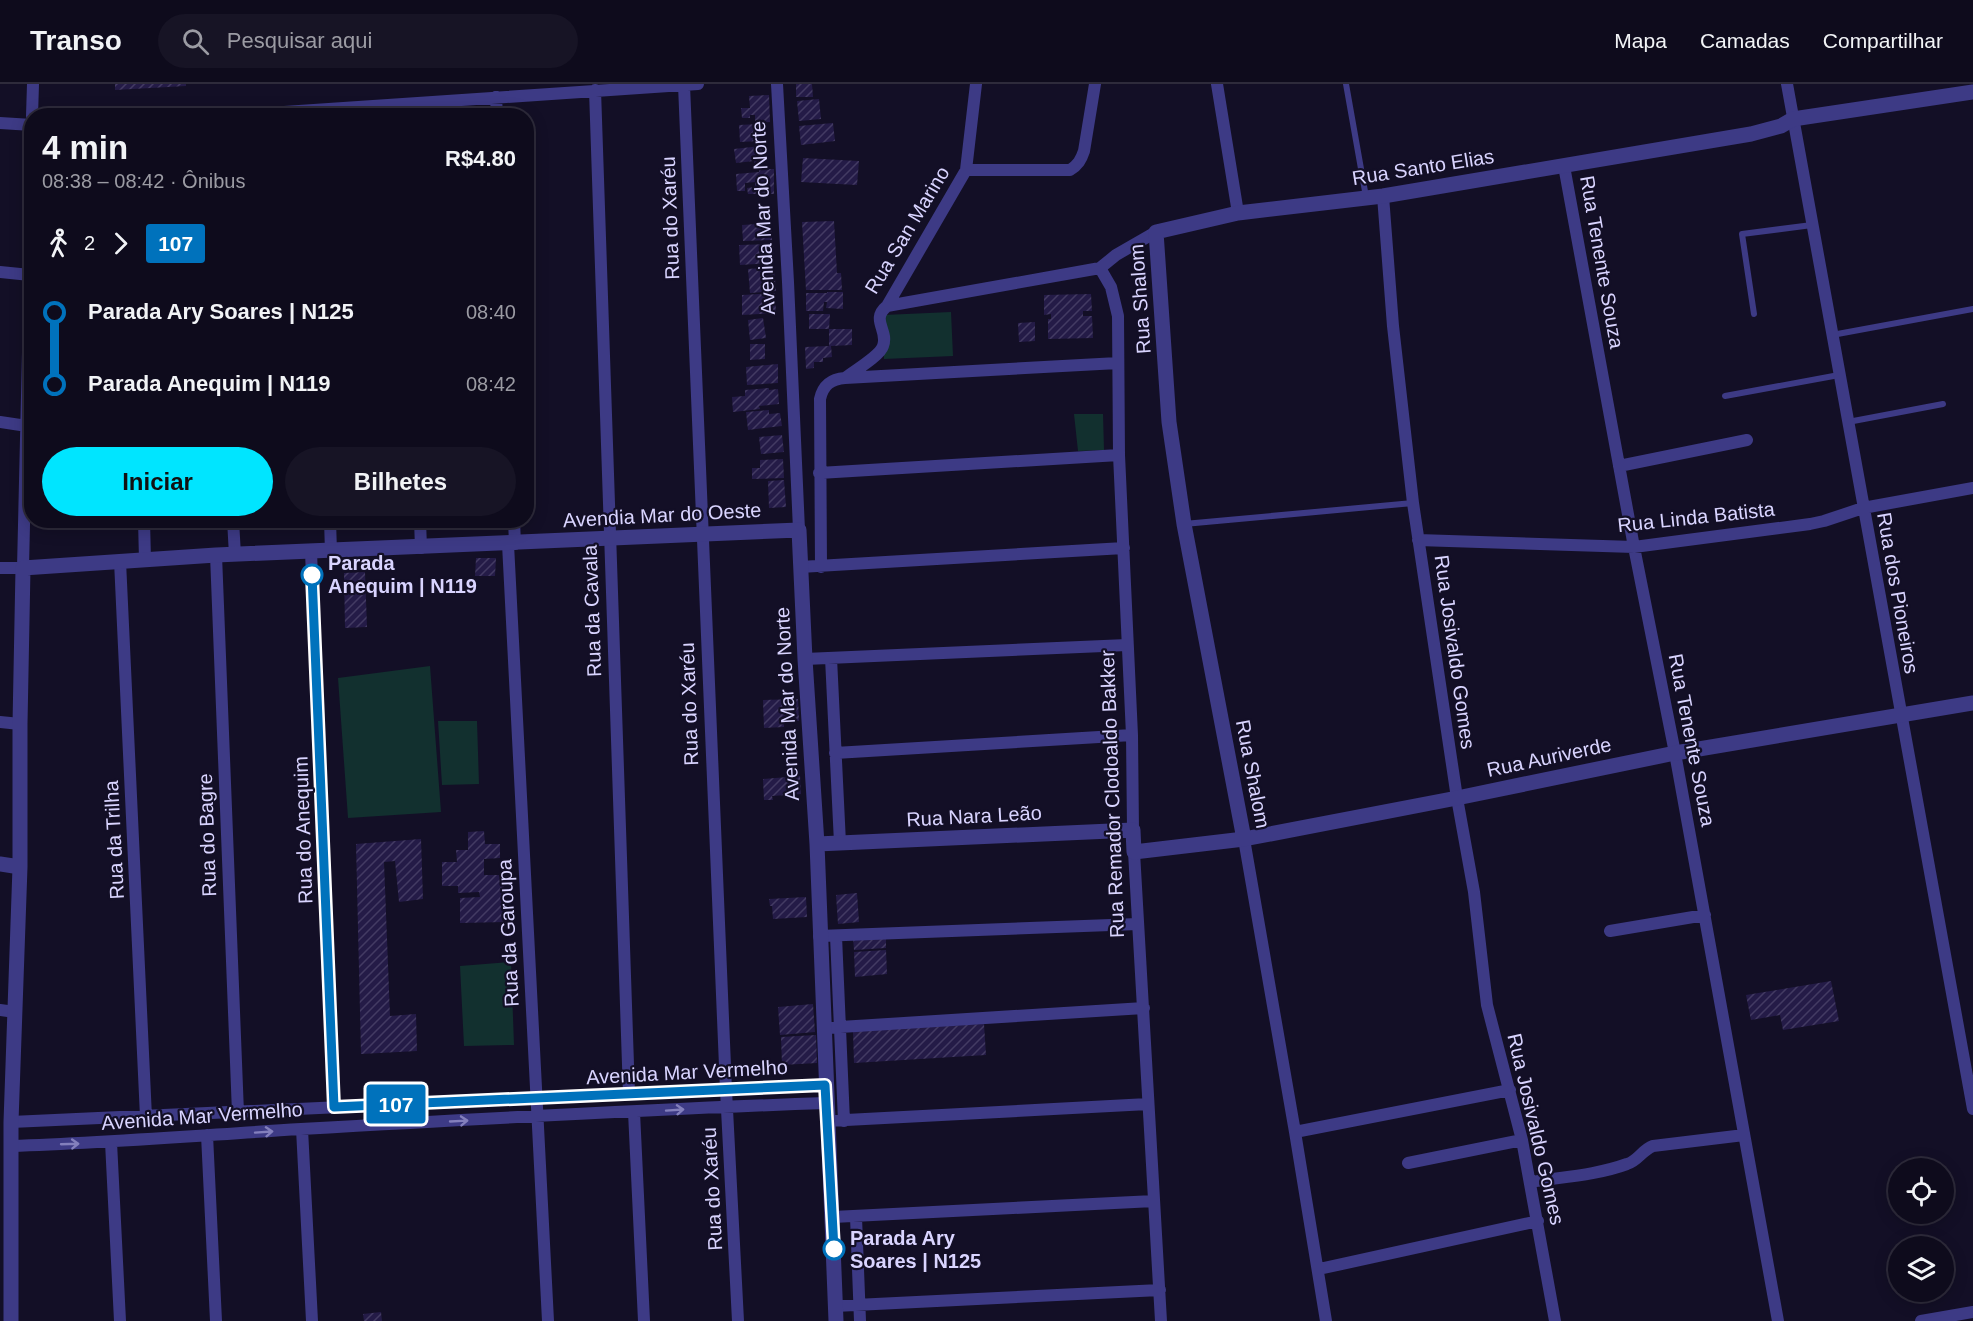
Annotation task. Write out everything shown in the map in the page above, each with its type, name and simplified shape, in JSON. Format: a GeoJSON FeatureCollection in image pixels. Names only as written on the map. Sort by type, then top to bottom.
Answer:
{"type":"FeatureCollection","features":[{"type":"Feature","properties":{"kind":"street"},"geometry":{"type":"LineString","coordinates":[[32,108],[33,84]]}},
{"type":"Feature","properties":{"kind":"street"},"geometry":{"type":"LineString","coordinates":[[413,108],[496,97],[698,84]]}},
{"type":"Feature","properties":{"kind":"street","name":"Avenida Mar do Norte"},"geometry":{"type":"LineString","coordinates":[[777,84],[800,567],[817,844],[835,1313]]}},
{"type":"Feature","properties":{"kind":"street","name":"Rua San Marino"},"geometry":{"type":"LineString","coordinates":[[841,378],[881,350],[884,343],[879,318],[881,311],[887,306],[966,170],[976,84]]}},
{"type":"Feature","properties":{"kind":"street"},"geometry":{"type":"LineString","coordinates":[[966,170],[1070,170],[1082,159],[1095,84]]}},
{"type":"Feature","properties":{"kind":"street"},"geometry":{"type":"LineString","coordinates":[[1217,84],[1238,213]]}},
{"type":"Feature","properties":{"kind":"street","name":"Rua dos Pioneiros"},"geometry":{"type":"LineString","coordinates":[[1787,84],[1973,1108]]}},
{"type":"Feature","properties":{"kind":"street","name":"Rua do Xaréu"},"geometry":{"type":"LineString","coordinates":[[684,85],[726,1090],[738,1321]]}},
{"type":"Feature","properties":{"kind":"street","name":"Rua da Cavala"},"geometry":{"type":"LineString","coordinates":[[595,90],[629,1094]]}},
{"type":"Feature","properties":{"kind":"street","name":"Rua Santo Elias"},"geometry":{"type":"LineString","coordinates":[[887,306],[1100,268],[1116,255],[1156,232],[1238,213],[1366,198],[1564,166],[1759,132],[1780,126],[1793,119],[1973,92]]}},
{"type":"Feature","properties":{"kind":"street"},"geometry":{"type":"LineString","coordinates":[[496,97],[497,108]]}},
{"type":"Feature","properties":{"kind":"street"},"geometry":{"type":"LineString","coordinates":[[0,123],[24,124]]}},
{"type":"Feature","properties":{"kind":"street","name":"Rua Tenente Souza"},"geometry":{"type":"LineString","coordinates":[[1564,166],[1634,547],[1676,753],[1778,1321]]}},
{"type":"Feature","properties":{"kind":"street","name":"Rua Josivaldo Gomes"},"geometry":{"type":"LineString","coordinates":[[1383,195],[1413,503],[1457,798],[1474,892],[1487,1005],[1522,1140],[1555,1321]]}},
{"type":"Feature","properties":{"kind":"street","name":"Rua Shalom"},"geometry":{"type":"LineString","coordinates":[[1156,232],[1169,422],[1184,524],[1244,838],[1319,1269],[1326,1321]]}},
{"type":"Feature","properties":{"kind":"street","name":"Rua Remador Clodoaldo Bakker"},"geometry":{"type":"LineString","coordinates":[[1100,268],[1111,288],[1116,308],[1119,454],[1132,735],[1133,830],[1161,1321]]}},
{"type":"Feature","properties":{"kind":"street"},"geometry":{"type":"LineString","coordinates":[[0,272],[24,274]]}},
{"type":"Feature","properties":{"kind":"street"},"geometry":{"type":"LineString","coordinates":[[821,567],[820,399],[821,392],[827,383],[841,378],[1118,363]]}},
{"type":"Feature","properties":{"kind":"street"},"geometry":{"type":"LineString","coordinates":[[0,422],[24,426]]}},
{"type":"Feature","properties":{"kind":"street"},"geometry":{"type":"LineString","coordinates":[[1619,466],[1747,440]]}},
{"type":"Feature","properties":{"kind":"street"},"geometry":{"type":"LineString","coordinates":[[819,473],[1119,454]]}},
{"type":"Feature","properties":{"kind":"street","name":"Rua Linda Batista"},"geometry":{"type":"LineString","coordinates":[[1418,540],[1634,547],[1810,524],[1863,508],[1973,488]]}},
{"type":"Feature","properties":{"kind":"street"},"geometry":{"type":"LineString","coordinates":[[8,1314],[5,1164],[11,1146],[11,1122],[7,1011],[20,867],[24,528]]}},
{"type":"Feature","properties":{"kind":"street"},"geometry":{"type":"LineString","coordinates":[[144,528],[145,560]]}},
{"type":"Feature","properties":{"kind":"street"},"geometry":{"type":"LineString","coordinates":[[233,528],[235,555]]}},
{"type":"Feature","properties":{"kind":"street"},"geometry":{"type":"LineString","coordinates":[[330,528],[331,552]]}},
{"type":"Feature","properties":{"kind":"street"},"geometry":{"type":"LineString","coordinates":[[420,528],[421,548]]}},
{"type":"Feature","properties":{"kind":"street","name":"Rua da Garoupa"},"geometry":{"type":"LineString","coordinates":[[513,528],[512,544],[536,1098],[548,1321]]}},
{"type":"Feature","properties":{"kind":"street","name":"Avendia Mar do Oeste"},"geometry":{"type":"LineString","coordinates":[[23,568],[216,555],[331,552],[609,537],[799,530]]}},
{"type":"Feature","properties":{"kind":"street"},"geometry":{"type":"LineString","coordinates":[[800,567],[1124,548]]}},
{"type":"Feature","properties":{"kind":"street","name":"Rua do Anequim"},"geometry":{"type":"LineString","coordinates":[[311,552],[334,1107]]}},
{"type":"Feature","properties":{"kind":"street","name":"Rua do Bagre"},"geometry":{"type":"LineString","coordinates":[[216,555],[238,1113]]}},
{"type":"Feature","properties":{"kind":"street","name":"Rua da Trilha"},"geometry":{"type":"LineString","coordinates":[[120,561],[146,1117]]}},
{"type":"Feature","properties":{"kind":"street"},"geometry":{"type":"LineString","coordinates":[[0,568],[23,568]]}},
{"type":"Feature","properties":{"kind":"street"},"geometry":{"type":"LineString","coordinates":[[805,659],[1127,645]]}},
{"type":"Feature","properties":{"kind":"street"},"geometry":{"type":"LineString","coordinates":[[831,658],[840,843]]}},
{"type":"Feature","properties":{"kind":"street","name":"Rua Auriverde"},"geometry":{"type":"LineString","coordinates":[[1134,852],[1244,838],[1457,798],[1676,753],[1973,703]]}},
{"type":"Feature","properties":{"kind":"street"},"geometry":{"type":"LineString","coordinates":[[0,722],[20,724]]}},
{"type":"Feature","properties":{"kind":"street"},"geometry":{"type":"LineString","coordinates":[[835,753],[1132,735]]}},
{"type":"Feature","properties":{"kind":"street","name":"Rua Nara Leão"},"geometry":{"type":"LineString","coordinates":[[817,844],[1133,830]]}},
{"type":"Feature","properties":{"kind":"street"},"geometry":{"type":"LineString","coordinates":[[0,864],[20,867]]}},
{"type":"Feature","properties":{"kind":"street"},"geometry":{"type":"LineString","coordinates":[[1610,931],[1705,915]]}},
{"type":"Feature","properties":{"kind":"street"},"geometry":{"type":"LineString","coordinates":[[819,936],[1138,924]]}},
{"type":"Feature","properties":{"kind":"street"},"geometry":{"type":"LineString","coordinates":[[836,936],[844,1120]]}},
{"type":"Feature","properties":{"kind":"street"},"geometry":{"type":"LineString","coordinates":[[824,1028],[1144,1008]]}},
{"type":"Feature","properties":{"kind":"street","name":"Avenida Mar Vermelho"},"geometry":{"type":"LineString","coordinates":[[11,1122],[825,1085]]}},
{"type":"Feature","properties":{"kind":"street"},"geometry":{"type":"LineString","coordinates":[[1295,1132],[1510,1090]]}},
{"type":"Feature","properties":{"kind":"street","name":"Avenida Mar Vermelho"},"geometry":{"type":"LineString","coordinates":[[11,1146],[728,1106],[826,1103]]}},
{"type":"Feature","properties":{"kind":"street"},"geometry":{"type":"LineString","coordinates":[[828,1121],[1148,1104]]}},
{"type":"Feature","properties":{"kind":"street"},"geometry":{"type":"LineString","coordinates":[[634,1112],[644,1321]]}},
{"type":"Feature","properties":{"kind":"street"},"geometry":{"type":"LineString","coordinates":[[302,1129],[312,1321]]}},
{"type":"Feature","properties":{"kind":"street"},"geometry":{"type":"LineString","coordinates":[[207,1135],[216,1321]]}},
{"type":"Feature","properties":{"kind":"street"},"geometry":{"type":"LineString","coordinates":[[1531,1182],[1626,1165],[1653,1146],[1744,1135]]}},
{"type":"Feature","properties":{"kind":"street"},"geometry":{"type":"LineString","coordinates":[[1407,1163],[1522,1140]]}},
{"type":"Feature","properties":{"kind":"street"},"geometry":{"type":"LineString","coordinates":[[111,1142],[120,1321]]}},
{"type":"Feature","properties":{"kind":"street"},"geometry":{"type":"LineString","coordinates":[[833,1217],[1154,1201]]}},
{"type":"Feature","properties":{"kind":"street"},"geometry":{"type":"LineString","coordinates":[[856,1217],[860,1321]]}},
{"type":"Feature","properties":{"kind":"street"},"geometry":{"type":"LineString","coordinates":[[1319,1269],[1538,1221]]}},
{"type":"Feature","properties":{"kind":"street"},"geometry":{"type":"LineString","coordinates":[[835,1313],[859,1306],[1160,1290]]}},
{"type":"Feature","properties":{"kind":"street"},"geometry":{"type":"LineString","coordinates":[[1921,1321],[1973,1312]]}},
{"type":"Feature","properties":{"kind":"lane"},"geometry":{"type":"LineString","coordinates":[[1346,84],[1366,198]]}},
{"type":"Feature","properties":{"kind":"lane"},"geometry":{"type":"LineString","coordinates":[[1754,314],[1742,234],[1812,225]]}},
{"type":"Feature","properties":{"kind":"lane"},"geometry":{"type":"LineString","coordinates":[[1832,335],[1973,309]]}},
{"type":"Feature","properties":{"kind":"lane"},"geometry":{"type":"LineString","coordinates":[[1725,396],[1839,375]]}},
{"type":"Feature","properties":{"kind":"lane"},"geometry":{"type":"LineString","coordinates":[[1848,422],[1943,404]]}},
{"type":"Feature","properties":{"kind":"lane"},"geometry":{"type":"LineString","coordinates":[[1184,524],[1413,503]]}},
{"type":"Feature","properties":{"kind":"green space"},"geometry":{"type":"Polygon","coordinates":[[[951,312],[953,356],[884,359],[884,315],[951,312]]]}},
{"type":"Feature","properties":{"kind":"green space"},"geometry":{"type":"Polygon","coordinates":[[[1074,414],[1103,414],[1104,450],[1078,451],[1074,414]]]}},
{"type":"Feature","properties":{"kind":"green space"},"geometry":{"type":"Polygon","coordinates":[[[430,666],[441,812],[348,818],[338,678],[430,666]]]}},
{"type":"Feature","properties":{"kind":"green space"},"geometry":{"type":"Polygon","coordinates":[[[438,721],[477,721],[479,784],[442,785],[438,721]]]}},
{"type":"Feature","properties":{"kind":"green space"},"geometry":{"type":"Polygon","coordinates":[[[511,962],[514,1045],[464,1046],[460,966],[511,962]]]}},
{"type":"Feature","properties":{"kind":"building"},"geometry":{"type":"Polygon","coordinates":[[[115,84],[186,84],[186,86],[115,90],[115,84]]]}},
{"type":"Feature","properties":{"kind":"building"},"geometry":{"type":"Polygon","coordinates":[[[796,84],[812,84],[813,97],[796,97],[796,84]]]}},
{"type":"Feature","properties":{"kind":"building"},"geometry":{"type":"Polygon","coordinates":[[[769,95],[770,122],[755,123],[755,115],[742,118],[741,108],[750,108],[749,96],[769,95]]]}},
{"type":"Feature","properties":{"kind":"building"},"geometry":{"type":"Polygon","coordinates":[[[819,99],[821,119],[799,121],[797,101],[819,99]]]}},
{"type":"Feature","properties":{"kind":"building"},"geometry":{"type":"Polygon","coordinates":[[[833,123],[835,141],[801,145],[799,126],[833,123]]]}},
{"type":"Feature","properties":{"kind":"building"},"geometry":{"type":"Polygon","coordinates":[[[759,124],[759,141],[740,142],[739,125],[759,124]]]}},
{"type":"Feature","properties":{"kind":"building"},"geometry":{"type":"Polygon","coordinates":[[[761,146],[763,164],[754,165],[754,161],[736,163],[734,149],[761,146]]]}},
{"type":"Feature","properties":{"kind":"building"},"geometry":{"type":"Polygon","coordinates":[[[803,158],[859,161],[857,185],[801,182],[803,158]]]}},
{"type":"Feature","properties":{"kind":"building"},"geometry":{"type":"Polygon","coordinates":[[[759,169],[774,169],[774,194],[748,194],[747,188],[755,187],[755,182],[745,183],[745,191],[737,191],[736,174],[759,172],[759,169]]]}},
{"type":"Feature","properties":{"kind":"building"},"geometry":{"type":"Polygon","coordinates":[[[834,221],[837,273],[841,273],[842,290],[806,290],[802,222],[834,221]]]}},
{"type":"Feature","properties":{"kind":"building"},"geometry":{"type":"Polygon","coordinates":[[[771,223],[772,240],[743,241],[742,225],[771,223]]]}},
{"type":"Feature","properties":{"kind":"building"},"geometry":{"type":"Polygon","coordinates":[[[773,244],[774,263],[740,265],[739,245],[773,244]]]}},
{"type":"Feature","properties":{"kind":"building"},"geometry":{"type":"Polygon","coordinates":[[[774,267],[776,291],[750,293],[748,269],[774,267]]]}},
{"type":"Feature","properties":{"kind":"building"},"geometry":{"type":"Polygon","coordinates":[[[843,292],[843,309],[826,308],[827,302],[824,302],[823,311],[806,311],[806,293],[843,292]]]}},
{"type":"Feature","properties":{"kind":"building"},"geometry":{"type":"Polygon","coordinates":[[[775,293],[776,313],[742,315],[742,295],[775,293]]]}},
{"type":"Feature","properties":{"kind":"building"},"geometry":{"type":"Polygon","coordinates":[[[1091,294],[1092,311],[1083,311],[1083,316],[1092,316],[1093,338],[1048,339],[1048,319],[1051,319],[1051,314],[1044,315],[1044,295],[1091,294]]]}},
{"type":"Feature","properties":{"kind":"building"},"geometry":{"type":"Polygon","coordinates":[[[809,314],[830,314],[829,329],[809,329],[809,314]]]}},
{"type":"Feature","properties":{"kind":"building"},"geometry":{"type":"Polygon","coordinates":[[[763,318],[766,338],[750,340],[748,320],[763,318]]]}},
{"type":"Feature","properties":{"kind":"building"},"geometry":{"type":"Polygon","coordinates":[[[1035,322],[1035,341],[1019,342],[1018,323],[1035,322]]]}},
{"type":"Feature","properties":{"kind":"building"},"geometry":{"type":"Polygon","coordinates":[[[829,329],[852,329],[852,345],[831,346],[832,357],[823,358],[823,362],[814,362],[814,368],[806,369],[805,347],[829,346],[829,329]]]}},
{"type":"Feature","properties":{"kind":"building"},"geometry":{"type":"Polygon","coordinates":[[[750,344],[765,344],[765,359],[750,360],[750,344]]]}},
{"type":"Feature","properties":{"kind":"building"},"geometry":{"type":"Polygon","coordinates":[[[778,364],[778,383],[747,385],[746,367],[778,364]]]}},
{"type":"Feature","properties":{"kind":"building"},"geometry":{"type":"Polygon","coordinates":[[[769,388],[769,390],[778,389],[779,404],[733,412],[732,397],[745,396],[745,390],[769,388]]]}},
{"type":"Feature","properties":{"kind":"building"},"geometry":{"type":"Polygon","coordinates":[[[769,410],[769,414],[780,413],[782,426],[748,430],[746,412],[769,410]]]}},
{"type":"Feature","properties":{"kind":"building"},"geometry":{"type":"Polygon","coordinates":[[[782,435],[784,452],[761,454],[759,437],[782,435]]]}},
{"type":"Feature","properties":{"kind":"building"},"geometry":{"type":"Polygon","coordinates":[[[783,459],[784,478],[752,479],[752,468],[760,468],[760,460],[783,459]]]}},
{"type":"Feature","properties":{"kind":"building"},"geometry":{"type":"Polygon","coordinates":[[[784,480],[786,507],[769,508],[768,481],[784,480]]]}},
{"type":"Feature","properties":{"kind":"building"},"geometry":{"type":"Polygon","coordinates":[[[476,558],[496,558],[495,576],[475,576],[476,558]]]}},
{"type":"Feature","properties":{"kind":"building"},"geometry":{"type":"Polygon","coordinates":[[[365,572],[367,627],[345,628],[344,573],[365,572]]]}},
{"type":"Feature","properties":{"kind":"building"},"geometry":{"type":"Polygon","coordinates":[[[798,699],[799,721],[784,721],[784,727],[764,728],[763,700],[798,699]]]}},
{"type":"Feature","properties":{"kind":"building"},"geometry":{"type":"Polygon","coordinates":[[[800,776],[801,794],[772,796],[773,800],[764,800],[763,779],[800,776]]]}},
{"type":"Feature","properties":{"kind":"building"},"geometry":{"type":"Polygon","coordinates":[[[484,831],[485,844],[500,844],[500,858],[484,859],[484,875],[504,875],[505,922],[460,923],[460,898],[480,897],[479,892],[458,893],[458,886],[442,886],[442,862],[457,862],[456,850],[468,850],[468,832],[484,831]]]}},
{"type":"Feature","properties":{"kind":"building"},"geometry":{"type":"Polygon","coordinates":[[[421,839],[423,899],[399,902],[395,861],[384,862],[390,1016],[416,1014],[417,1051],[361,1054],[356,844],[421,839]]]}},
{"type":"Feature","properties":{"kind":"building"},"geometry":{"type":"Polygon","coordinates":[[[857,893],[859,922],[838,924],[836,895],[857,893]]]}},
{"type":"Feature","properties":{"kind":"building"},"geometry":{"type":"Polygon","coordinates":[[[806,897],[807,917],[773,919],[769,899],[806,897]]]}},
{"type":"Feature","properties":{"kind":"building"},"geometry":{"type":"Polygon","coordinates":[[[886,935],[886,948],[854,950],[853,938],[886,935]]]}},
{"type":"Feature","properties":{"kind":"building"},"geometry":{"type":"Polygon","coordinates":[[[886,950],[887,974],[855,977],[854,952],[886,950]]]}},
{"type":"Feature","properties":{"kind":"building"},"geometry":{"type":"Polygon","coordinates":[[[1831,981],[1839,1021],[1783,1030],[1780,1015],[1751,1020],[1746,995],[1831,981]]]}},
{"type":"Feature","properties":{"kind":"building"},"geometry":{"type":"Polygon","coordinates":[[[813,1004],[815,1032],[780,1035],[778,1007],[813,1004]]]}},
{"type":"Feature","properties":{"kind":"building"},"geometry":{"type":"Polygon","coordinates":[[[984,1024],[986,1055],[854,1063],[853,1031],[984,1024]]]}},
{"type":"Feature","properties":{"kind":"building"},"geometry":{"type":"Polygon","coordinates":[[[816,1035],[817,1063],[782,1065],[781,1037],[816,1035]]]}},
{"type":"Feature","properties":{"kind":"building"},"geometry":{"type":"Polygon","coordinates":[[[381,1312],[382,1321],[364,1321],[363,1314],[381,1312]]]}},
{"type":"Feature","properties":{"kind":"bus line","name":"107"},"geometry":{"type":"LineString","coordinates":[[312,575],[334,1107],[825,1085],[834,1249]]}},
{"type":"Feature","properties":{"kind":"place","name":"Parada Anequim | N119"},"geometry":{"type":"Point","coordinates":[312,575]}},
{"type":"Feature","properties":{"kind":"place","name":"Parada Ary Soares | N125"},"geometry":{"type":"Point","coordinates":[834,1249]}}]}
